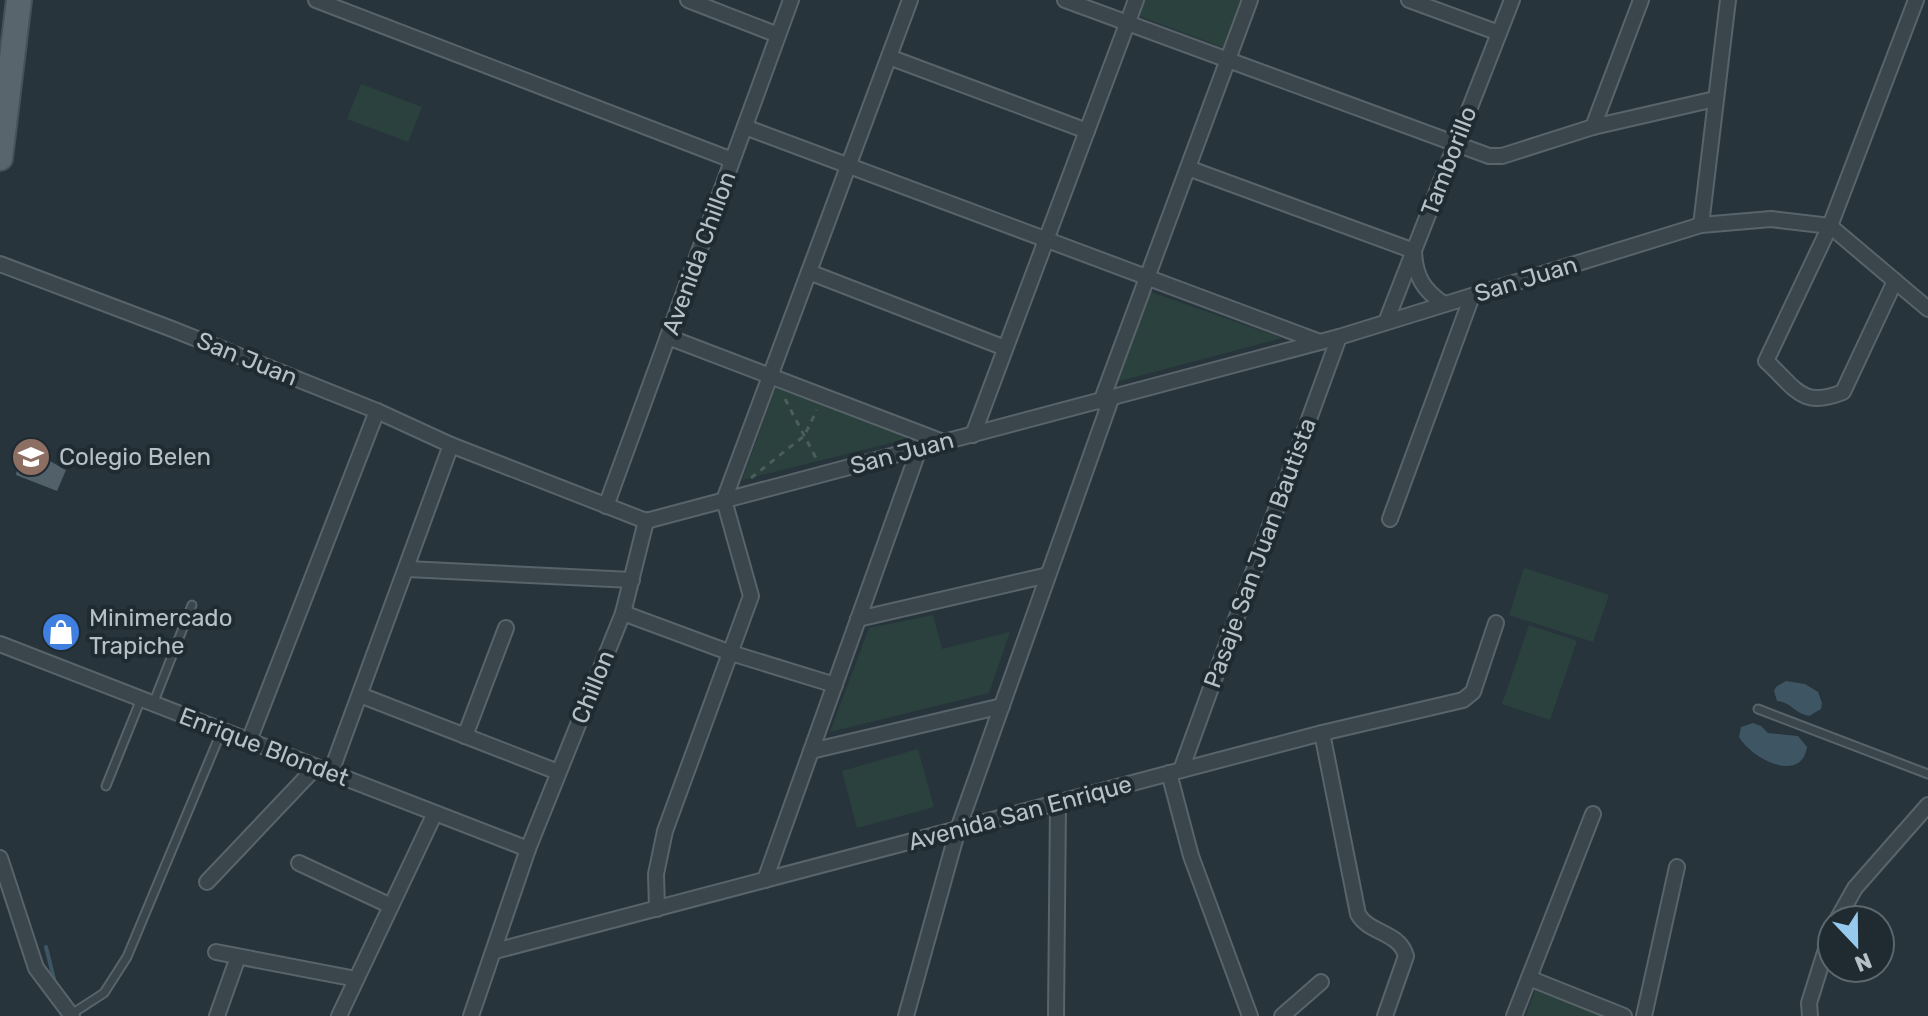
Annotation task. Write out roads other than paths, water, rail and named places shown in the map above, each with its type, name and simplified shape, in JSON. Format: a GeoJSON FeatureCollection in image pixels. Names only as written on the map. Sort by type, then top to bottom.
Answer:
{"type":"FeatureCollection","features":[{"type":"Feature","properties":{"kind":"main road"},"geometry":{"type":"LineString","coordinates":[[0,158],[19,0]]}},
{"type":"Feature","properties":{"kind":"street"},"geometry":{"type":"LineString","coordinates":[[316,0],[732,160]]}},
{"type":"Feature","properties":{"kind":"street"},"geometry":{"type":"LineString","coordinates":[[688,0],[778,35]]}},
{"type":"Feature","properties":{"kind":"street","name":"Avenida Chillon"},"geometry":{"type":"LineString","coordinates":[[606,506],[791,0]]}},
{"type":"Feature","properties":{"kind":"street"},"geometry":{"type":"LineString","coordinates":[[657,909],[656,874],[665,831],[751,596],[724,500],[910,0]]}},
{"type":"Feature","properties":{"kind":"street"},"geometry":{"type":"LineString","coordinates":[[1065,0],[1489,156],[1502,156],[1593,127],[1715,99]]}},
{"type":"Feature","properties":{"kind":"street"},"geometry":{"type":"LineString","coordinates":[[973,435],[1136,0]]}},
{"type":"Feature","properties":{"kind":"street"},"geometry":{"type":"LineString","coordinates":[[906,1016],[958,829],[1048,575],[1147,278],[1250,0]]}},
{"type":"Feature","properties":{"kind":"street"},"geometry":{"type":"LineString","coordinates":[[1409,0],[1499,33]]}},
{"type":"Feature","properties":{"kind":"street","name":"Tamborillo"},"geometry":{"type":"LineString","coordinates":[[1386,322],[1512,0]]}},
{"type":"Feature","properties":{"kind":"street"},"geometry":{"type":"LineString","coordinates":[[1593,127],[1641,0]]}},
{"type":"Feature","properties":{"kind":"street"},"geometry":{"type":"LineString","coordinates":[[1701,225],[1728,0]]}},
{"type":"Feature","properties":{"kind":"street"},"geometry":{"type":"LineString","coordinates":[[1895,281],[1843,392],[1821,400],[1804,397],[1766,361],[1830,226],[1916,0]]}},
{"type":"Feature","properties":{"kind":"street"},"geometry":{"type":"LineString","coordinates":[[889,57],[1087,131]]}},
{"type":"Feature","properties":{"kind":"street"},"geometry":{"type":"LineString","coordinates":[[745,127],[1320,342]]}},
{"type":"Feature","properties":{"kind":"street"},"geometry":{"type":"LineString","coordinates":[[1188,168],[1414,251],[1415,269],[1420,282],[1430,295],[1444,304]]}},
{"type":"Feature","properties":{"kind":"street","name":"San Juan"},"geometry":{"type":"LineString","coordinates":[[0,264],[377,411],[451,445],[646,521],[1339,337],[1701,225],[1771,219],[1830,226]]}},
{"type":"Feature","properties":{"kind":"street"},"geometry":{"type":"LineString","coordinates":[[1830,226],[1928,309]]}},
{"type":"Feature","properties":{"kind":"street"},"geometry":{"type":"LineString","coordinates":[[809,272],[1005,348]]}},
{"type":"Feature","properties":{"kind":"street"},"geometry":{"type":"LineString","coordinates":[[1390,519],[1472,296]]}},
{"type":"Feature","properties":{"kind":"street"},"geometry":{"type":"LineString","coordinates":[[668,337],[943,442]]}},
{"type":"Feature","properties":{"kind":"street","name":"Pasaje San Juan Bautista"},"geometry":{"type":"LineString","coordinates":[[1175,772],[1339,337]]}},
{"type":"Feature","properties":{"kind":"street"},"geometry":{"type":"LineString","coordinates":[[249,741],[377,411]]}},
{"type":"Feature","properties":{"kind":"street"},"geometry":{"type":"LineString","coordinates":[[207,882],[324,770],[360,695],[451,445]]}},
{"type":"Feature","properties":{"kind":"street"},"geometry":{"type":"LineString","coordinates":[[765,880],[919,449]]}},
{"type":"Feature","properties":{"kind":"street","name":"Chillon"},"geometry":{"type":"LineString","coordinates":[[471,1016],[528,849],[623,613],[646,521]]}},
{"type":"Feature","properties":{"kind":"street"},"geometry":{"type":"LineString","coordinates":[[407,569],[632,580]]}},
{"type":"Feature","properties":{"kind":"street"},"geometry":{"type":"LineString","coordinates":[[858,619],[1048,575]]}},
{"type":"Feature","properties":{"kind":"street"},"geometry":{"type":"LineString","coordinates":[[623,613],[731,653],[835,685]]}},
{"type":"Feature","properties":{"kind":"street","name":"Avenida San Enrique"},"geometry":{"type":"LineString","coordinates":[[495,951],[1322,733],[1463,700],[1473,692],[1496,623]]}},
{"type":"Feature","properties":{"kind":"street"},"geometry":{"type":"LineString","coordinates":[[465,736],[506,628]]}},
{"type":"Feature","properties":{"kind":"street","name":"Enrique Blondet"},"geometry":{"type":"LineString","coordinates":[[0,644],[528,849]]}},
{"type":"Feature","properties":{"kind":"street"},"geometry":{"type":"LineString","coordinates":[[360,695],[558,772]]}},
{"type":"Feature","properties":{"kind":"street"},"geometry":{"type":"LineString","coordinates":[[811,751],[1002,706]]}},
{"type":"Feature","properties":{"kind":"street"},"geometry":{"type":"LineString","coordinates":[[1322,733],[1358,914],[1362,920],[1404,946],[1406,956],[1385,1016]]}},
{"type":"Feature","properties":{"kind":"street"},"geometry":{"type":"LineString","coordinates":[[1175,772],[1191,856],[1250,1016]]}},
{"type":"Feature","properties":{"kind":"street"},"geometry":{"type":"LineString","coordinates":[[1056,1016],[1058,803]]}},
{"type":"Feature","properties":{"kind":"street"},"geometry":{"type":"LineString","coordinates":[[1846,904],[1855,888],[1928,805]]}},
{"type":"Feature","properties":{"kind":"street"},"geometry":{"type":"LineString","coordinates":[[339,1016],[435,813]]}},
{"type":"Feature","properties":{"kind":"street"},"geometry":{"type":"LineString","coordinates":[[1514,1016],[1593,814]]}},
{"type":"Feature","properties":{"kind":"street"},"geometry":{"type":"LineString","coordinates":[[0,858],[36,968],[71,1015]]}},
{"type":"Feature","properties":{"kind":"street"},"geometry":{"type":"LineString","coordinates":[[299,863],[391,906]]}},
{"type":"Feature","properties":{"kind":"street"},"geometry":{"type":"LineString","coordinates":[[1644,1016],[1677,867]]}},
{"type":"Feature","properties":{"kind":"street"},"geometry":{"type":"LineString","coordinates":[[216,952],[356,979]]}},
{"type":"Feature","properties":{"kind":"street"},"geometry":{"type":"LineString","coordinates":[[217,1016],[238,957]]}},
{"type":"Feature","properties":{"kind":"street"},"geometry":{"type":"LineString","coordinates":[[1529,978],[1624,1016]]}},
{"type":"Feature","properties":{"kind":"street"},"geometry":{"type":"LineString","coordinates":[[1810,1016],[1809,1003],[1816,981]]}},
{"type":"Feature","properties":{"kind":"street"},"geometry":{"type":"LineString","coordinates":[[1282,1016],[1321,982]]}},
{"type":"Feature","properties":{"kind":"lane"},"geometry":{"type":"LineString","coordinates":[[106,786],[192,605]]}},
{"type":"Feature","properties":{"kind":"lane"},"geometry":{"type":"LineString","coordinates":[[1758,709],[1928,774]]}},
{"type":"Feature","properties":{"kind":"lane"},"geometry":{"type":"LineString","coordinates":[[71,1015],[104,993],[127,957],[222,730]]}},
{"type":"Feature","properties":{"kind":"water"},"geometry":{"type":"Polygon","coordinates":[[[1786,681],[1805,684],[1818,692],[1821,709],[1809,716],[1777,701],[1774,691],[1786,681]]]}},
{"type":"Feature","properties":{"kind":"water"},"geometry":{"type":"Polygon","coordinates":[[[1753,723],[1768,733],[1798,736],[1807,747],[1803,758],[1796,764],[1786,766],[1754,753],[1739,737],[1741,727],[1753,723]]]}},
{"type":"Feature","properties":{"kind":"waterway"},"geometry":{"type":"LineString","coordinates":[[46,947],[55,983]]}},
{"type":"Feature","properties":{"kind":"place","name":"Colegio Belen"},"geometry":{"type":"Point","coordinates":[31,457]}},
{"type":"Feature","properties":{"kind":"place","name":"Minimercado Trapiche"},"geometry":{"type":"Point","coordinates":[61,632]}}]}
